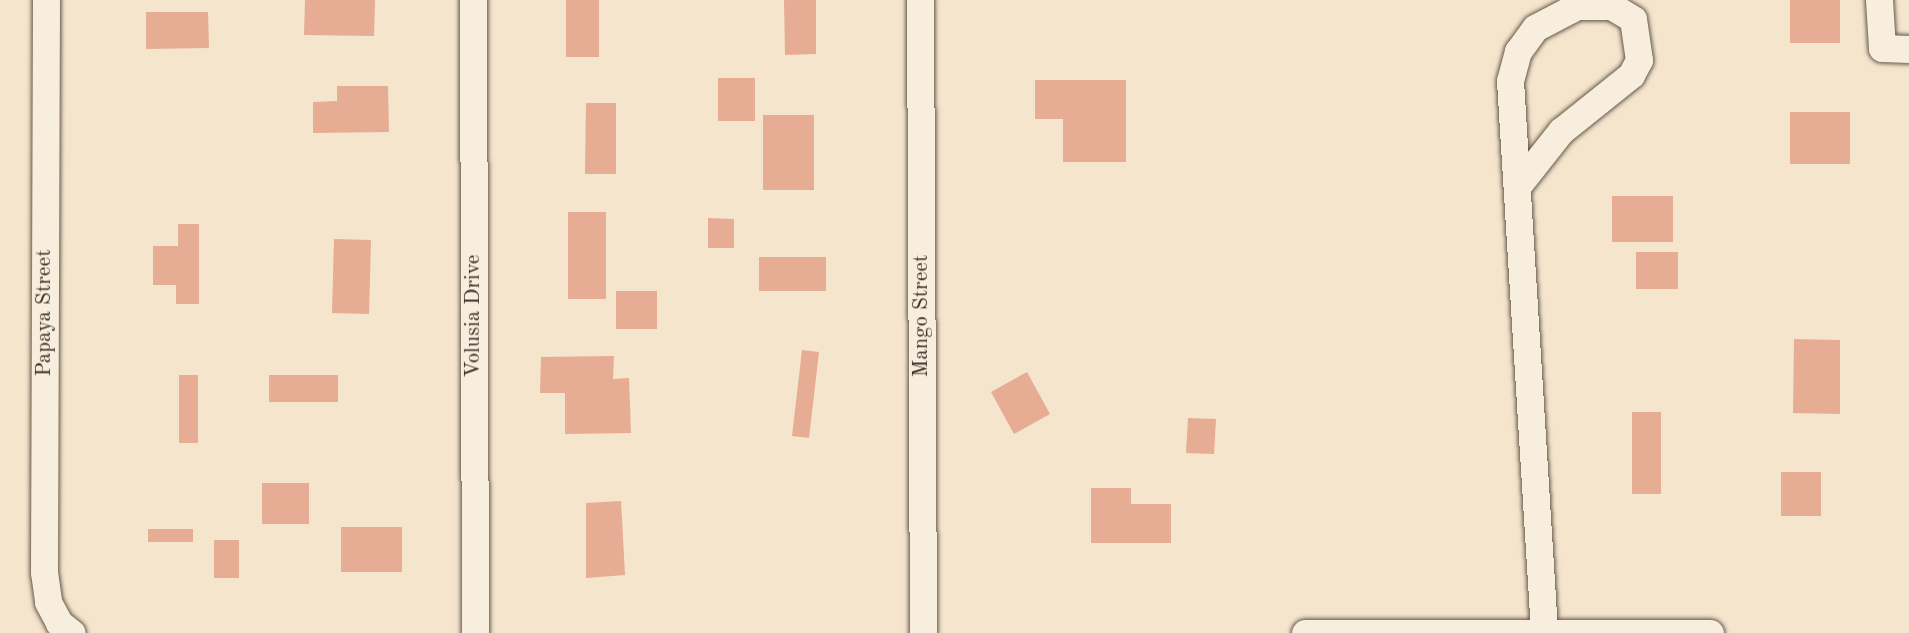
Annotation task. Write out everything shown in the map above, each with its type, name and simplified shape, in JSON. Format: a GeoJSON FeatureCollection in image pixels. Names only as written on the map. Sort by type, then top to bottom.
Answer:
{"type":"FeatureCollection","features":[{"type":"Feature","properties":{"kind":"street","name":"Papaya Street"},"geometry":{"type":"LineString","coordinates":[[46,0],[44,572],[48,602],[65,628]]}},
{"type":"Feature","properties":{"kind":"street","name":"Volusia Drive"},"geometry":{"type":"LineString","coordinates":[[473,0],[475,633]]}},
{"type":"Feature","properties":{"kind":"street","name":"Mango Street"},"geometry":{"type":"LineString","coordinates":[[920,0],[923,633]]}},
{"type":"Feature","properties":{"kind":"street"},"geometry":{"type":"LineString","coordinates":[[1880,0],[1882,48],[1909,49]]}},
{"type":"Feature","properties":{"kind":"street"},"geometry":{"type":"LineString","coordinates":[[1519,184],[1561,131],[1631,75],[1639,60],[1633,19],[1611,3],[1577,6],[1535,28],[1518,51],[1510,81],[1519,184],[1544,631]]}},
{"type":"Feature","properties":{"kind":"street"},"geometry":{"type":"LineString","coordinates":[[1305,633],[1544,631],[1710,633]]}},
{"type":"Feature","properties":{"kind":"building"},"geometry":{"type":"Polygon","coordinates":[[[305,0],[375,0],[374,36],[304,35],[305,0]]]}},
{"type":"Feature","properties":{"kind":"building"},"geometry":{"type":"Polygon","coordinates":[[[566,0],[599,0],[599,57],[566,57],[566,0]]]}},
{"type":"Feature","properties":{"kind":"building"},"geometry":{"type":"Polygon","coordinates":[[[784,0],[816,0],[816,54],[785,55],[784,0]]]}},
{"type":"Feature","properties":{"kind":"building"},"geometry":{"type":"Polygon","coordinates":[[[1790,0],[1840,0],[1840,43],[1790,43],[1790,0]]]}},
{"type":"Feature","properties":{"kind":"building"},"geometry":{"type":"Polygon","coordinates":[[[146,12],[208,12],[209,48],[146,49],[146,12]]]}},
{"type":"Feature","properties":{"kind":"building"},"geometry":{"type":"Polygon","coordinates":[[[718,78],[755,78],[755,121],[718,121],[718,78]]]}},
{"type":"Feature","properties":{"kind":"building"},"geometry":{"type":"Polygon","coordinates":[[[1035,80],[1126,80],[1126,162],[1063,162],[1063,119],[1035,119],[1035,80]]]}},
{"type":"Feature","properties":{"kind":"building"},"geometry":{"type":"Polygon","coordinates":[[[337,86],[388,86],[389,132],[313,133],[313,102],[337,101],[337,86]]]}},
{"type":"Feature","properties":{"kind":"building"},"geometry":{"type":"Polygon","coordinates":[[[586,103],[616,103],[616,174],[585,174],[586,103]]]}},
{"type":"Feature","properties":{"kind":"building"},"geometry":{"type":"Polygon","coordinates":[[[1790,112],[1850,112],[1850,164],[1790,164],[1790,112]]]}},
{"type":"Feature","properties":{"kind":"building"},"geometry":{"type":"Polygon","coordinates":[[[763,115],[814,115],[814,190],[763,190],[763,115]]]}},
{"type":"Feature","properties":{"kind":"building"},"geometry":{"type":"Polygon","coordinates":[[[1612,196],[1673,196],[1673,242],[1612,242],[1612,196]]]}},
{"type":"Feature","properties":{"kind":"building"},"geometry":{"type":"Polygon","coordinates":[[[568,212],[606,212],[606,299],[568,299],[568,212]]]}},
{"type":"Feature","properties":{"kind":"building"},"geometry":{"type":"Polygon","coordinates":[[[708,218],[734,219],[734,248],[708,248],[708,218]]]}},
{"type":"Feature","properties":{"kind":"building"},"geometry":{"type":"Polygon","coordinates":[[[178,224],[199,224],[199,304],[176,304],[176,285],[153,285],[153,246],[178,246],[178,224]]]}},
{"type":"Feature","properties":{"kind":"building"},"geometry":{"type":"Polygon","coordinates":[[[334,239],[371,240],[369,314],[332,313],[334,239]]]}},
{"type":"Feature","properties":{"kind":"building"},"geometry":{"type":"Polygon","coordinates":[[[1636,252],[1678,252],[1678,289],[1636,289],[1636,252]]]}},
{"type":"Feature","properties":{"kind":"building"},"geometry":{"type":"Polygon","coordinates":[[[759,257],[826,257],[826,291],[759,291],[759,257]]]}},
{"type":"Feature","properties":{"kind":"building"},"geometry":{"type":"Polygon","coordinates":[[[616,291],[657,291],[657,329],[616,329],[616,291]]]}},
{"type":"Feature","properties":{"kind":"building"},"geometry":{"type":"Polygon","coordinates":[[[1794,339],[1840,340],[1840,414],[1793,413],[1794,339]]]}},
{"type":"Feature","properties":{"kind":"building"},"geometry":{"type":"Polygon","coordinates":[[[802,350],[819,352],[809,438],[792,436],[802,350]]]}},
{"type":"Feature","properties":{"kind":"building"},"geometry":{"type":"Polygon","coordinates":[[[614,356],[613,379],[629,378],[631,433],[565,434],[565,393],[540,393],[541,357],[614,356]]]}},
{"type":"Feature","properties":{"kind":"building"},"geometry":{"type":"Polygon","coordinates":[[[1027,372],[1050,414],[1014,434],[991,392],[1027,372]]]}},
{"type":"Feature","properties":{"kind":"building"},"geometry":{"type":"Polygon","coordinates":[[[179,375],[198,375],[198,443],[179,443],[179,375]]]}},
{"type":"Feature","properties":{"kind":"building"},"geometry":{"type":"Polygon","coordinates":[[[269,375],[338,375],[338,402],[269,402],[269,375]]]}},
{"type":"Feature","properties":{"kind":"building"},"geometry":{"type":"Polygon","coordinates":[[[1632,412],[1661,412],[1661,494],[1632,494],[1632,412]]]}},
{"type":"Feature","properties":{"kind":"building"},"geometry":{"type":"Polygon","coordinates":[[[1188,418],[1216,419],[1214,454],[1186,453],[1188,418]]]}},
{"type":"Feature","properties":{"kind":"building"},"geometry":{"type":"Polygon","coordinates":[[[1781,472],[1821,472],[1821,516],[1781,516],[1781,472]]]}},
{"type":"Feature","properties":{"kind":"building"},"geometry":{"type":"Polygon","coordinates":[[[262,483],[309,483],[309,524],[262,524],[262,483]]]}},
{"type":"Feature","properties":{"kind":"building"},"geometry":{"type":"Polygon","coordinates":[[[1091,488],[1131,488],[1131,504],[1171,504],[1171,543],[1091,543],[1091,488]]]}},
{"type":"Feature","properties":{"kind":"building"},"geometry":{"type":"Polygon","coordinates":[[[621,501],[625,575],[586,578],[586,503],[621,501]]]}},
{"type":"Feature","properties":{"kind":"building"},"geometry":{"type":"Polygon","coordinates":[[[341,527],[402,527],[402,572],[341,572],[341,527]]]}},
{"type":"Feature","properties":{"kind":"building"},"geometry":{"type":"Polygon","coordinates":[[[148,529],[193,529],[193,542],[148,542],[148,529]]]}},
{"type":"Feature","properties":{"kind":"building"},"geometry":{"type":"Polygon","coordinates":[[[214,540],[239,540],[239,578],[214,578],[214,540]]]}}]}
